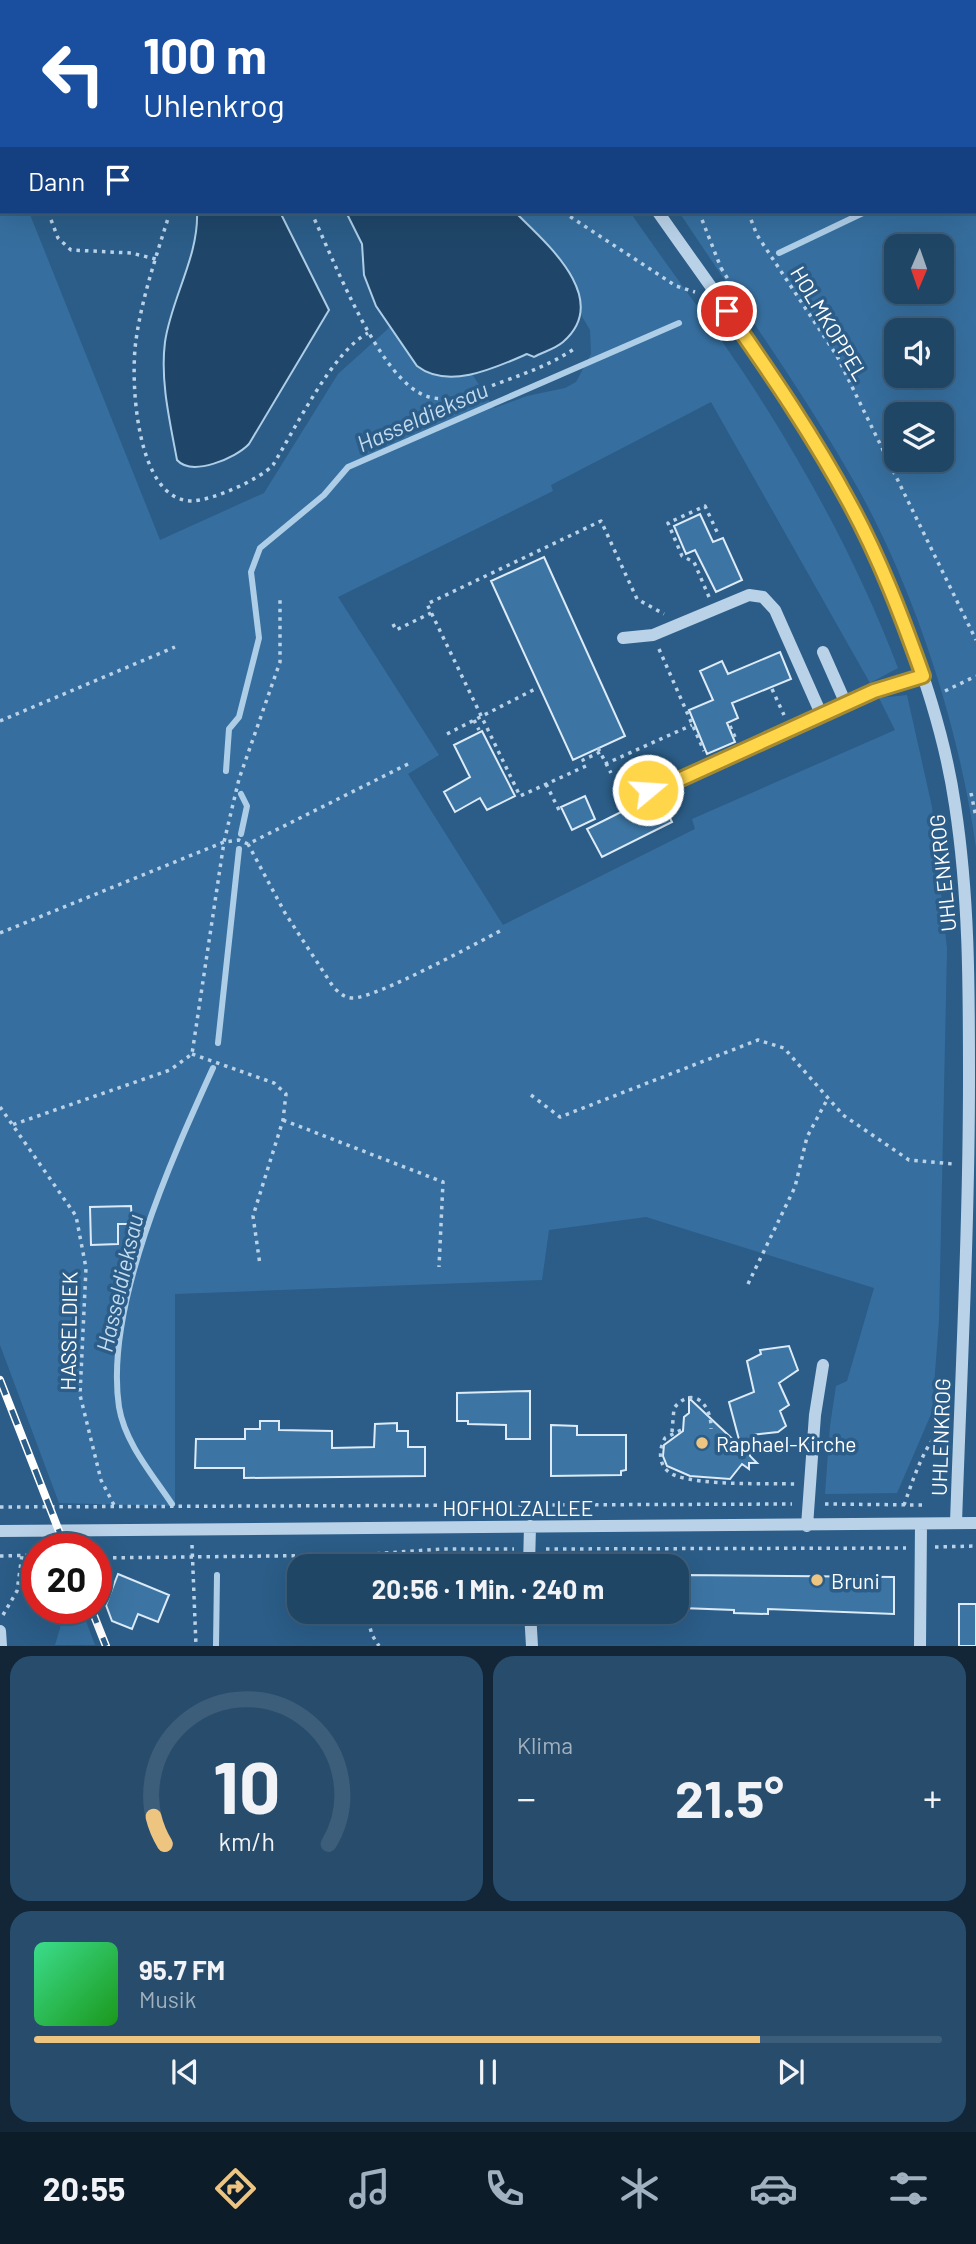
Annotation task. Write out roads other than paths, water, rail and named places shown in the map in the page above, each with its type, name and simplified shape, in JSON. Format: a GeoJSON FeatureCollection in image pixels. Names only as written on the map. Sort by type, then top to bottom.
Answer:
{"type":"FeatureCollection","features":[{"type":"Feature","properties":{"kind":"street","name":"UHLENKROG"},"geometry":{"type":"LineString","coordinates":[[659,214],[791,405],[850,504],[896,602],[923,676],[955,803],[967,902],[973,1027],[956,1523]]}},
{"type":"Feature","properties":{"kind":"street"},"geometry":{"type":"LineString","coordinates":[[623,638],[653,635],[749,595],[764,597],[772,603],[822,716]]}},
{"type":"Feature","properties":{"kind":"street"},"geometry":{"type":"LineString","coordinates":[[823,652],[846,704]]}},
{"type":"Feature","properties":{"kind":"street"},"geometry":{"type":"LineString","coordinates":[[621,786],[648,790],[661,788],[846,704],[923,676]]}},
{"type":"Feature","properties":{"kind":"street"},"geometry":{"type":"LineString","coordinates":[[807,1526],[809,1484],[823,1365]]}},
{"type":"Feature","properties":{"kind":"street","name":"HOFHOLZALLEE"},"geometry":{"type":"LineString","coordinates":[[0,1531],[976,1523]]}},
{"type":"Feature","properties":{"kind":"street"},"geometry":{"type":"LineString","coordinates":[[920,1646],[921,1524]]}},
{"type":"Feature","properties":{"kind":"street"},"geometry":{"type":"LineString","coordinates":[[529,1554],[530,1526]]}},
{"type":"Feature","properties":{"kind":"street"},"geometry":{"type":"LineString","coordinates":[[531,1624],[532,1646]]}},
{"type":"Feature","properties":{"kind":"street"},"geometry":{"type":"LineString","coordinates":[[0,1630],[1,1646]]}},
{"type":"Feature","properties":{"kind":"waterway","name":"Hasseldieksau"},"geometry":{"type":"LineString","coordinates":[[779,253],[861,214]]}},
{"type":"Feature","properties":{"kind":"waterway","name":"Hasseldieksau"},"geometry":{"type":"LineString","coordinates":[[226,771],[229,729],[239,717],[259,638],[251,572],[260,548],[324,495],[348,467],[679,323]]}},
{"type":"Feature","properties":{"kind":"waterway","name":"Hasseldieksau"},"geometry":{"type":"LineString","coordinates":[[241,794],[247,806],[241,834]]}},
{"type":"Feature","properties":{"kind":"waterway","name":"Hasseldieksau"},"geometry":{"type":"LineString","coordinates":[[218,1043],[239,849]]}},
{"type":"Feature","properties":{"kind":"waterway","name":"Hasseldieksau"},"geometry":{"type":"LineString","coordinates":[[172,1504],[140,1458],[127,1433],[119,1407],[117,1367],[131,1280],[145,1234],[161,1188],[213,1068]]}},
{"type":"Feature","properties":{"kind":"waterway"},"geometry":{"type":"LineString","coordinates":[[216,1646],[217,1575]]}},
{"type":"Feature","properties":{"kind":"railway"},"geometry":{"type":"LineString","coordinates":[[0,1380],[60,1533]]}},
{"type":"Feature","properties":{"kind":"railway"},"geometry":{"type":"LineString","coordinates":[[97,1624],[106,1646]]}},
{"type":"Feature","properties":{"kind":"place","name":"Raphael-Kirche"},"geometry":{"type":"Point","coordinates":[702,1443]}},
{"type":"Feature","properties":{"kind":"place","name":"Bruni"},"geometry":{"type":"Point","coordinates":[817,1580]}}]}
